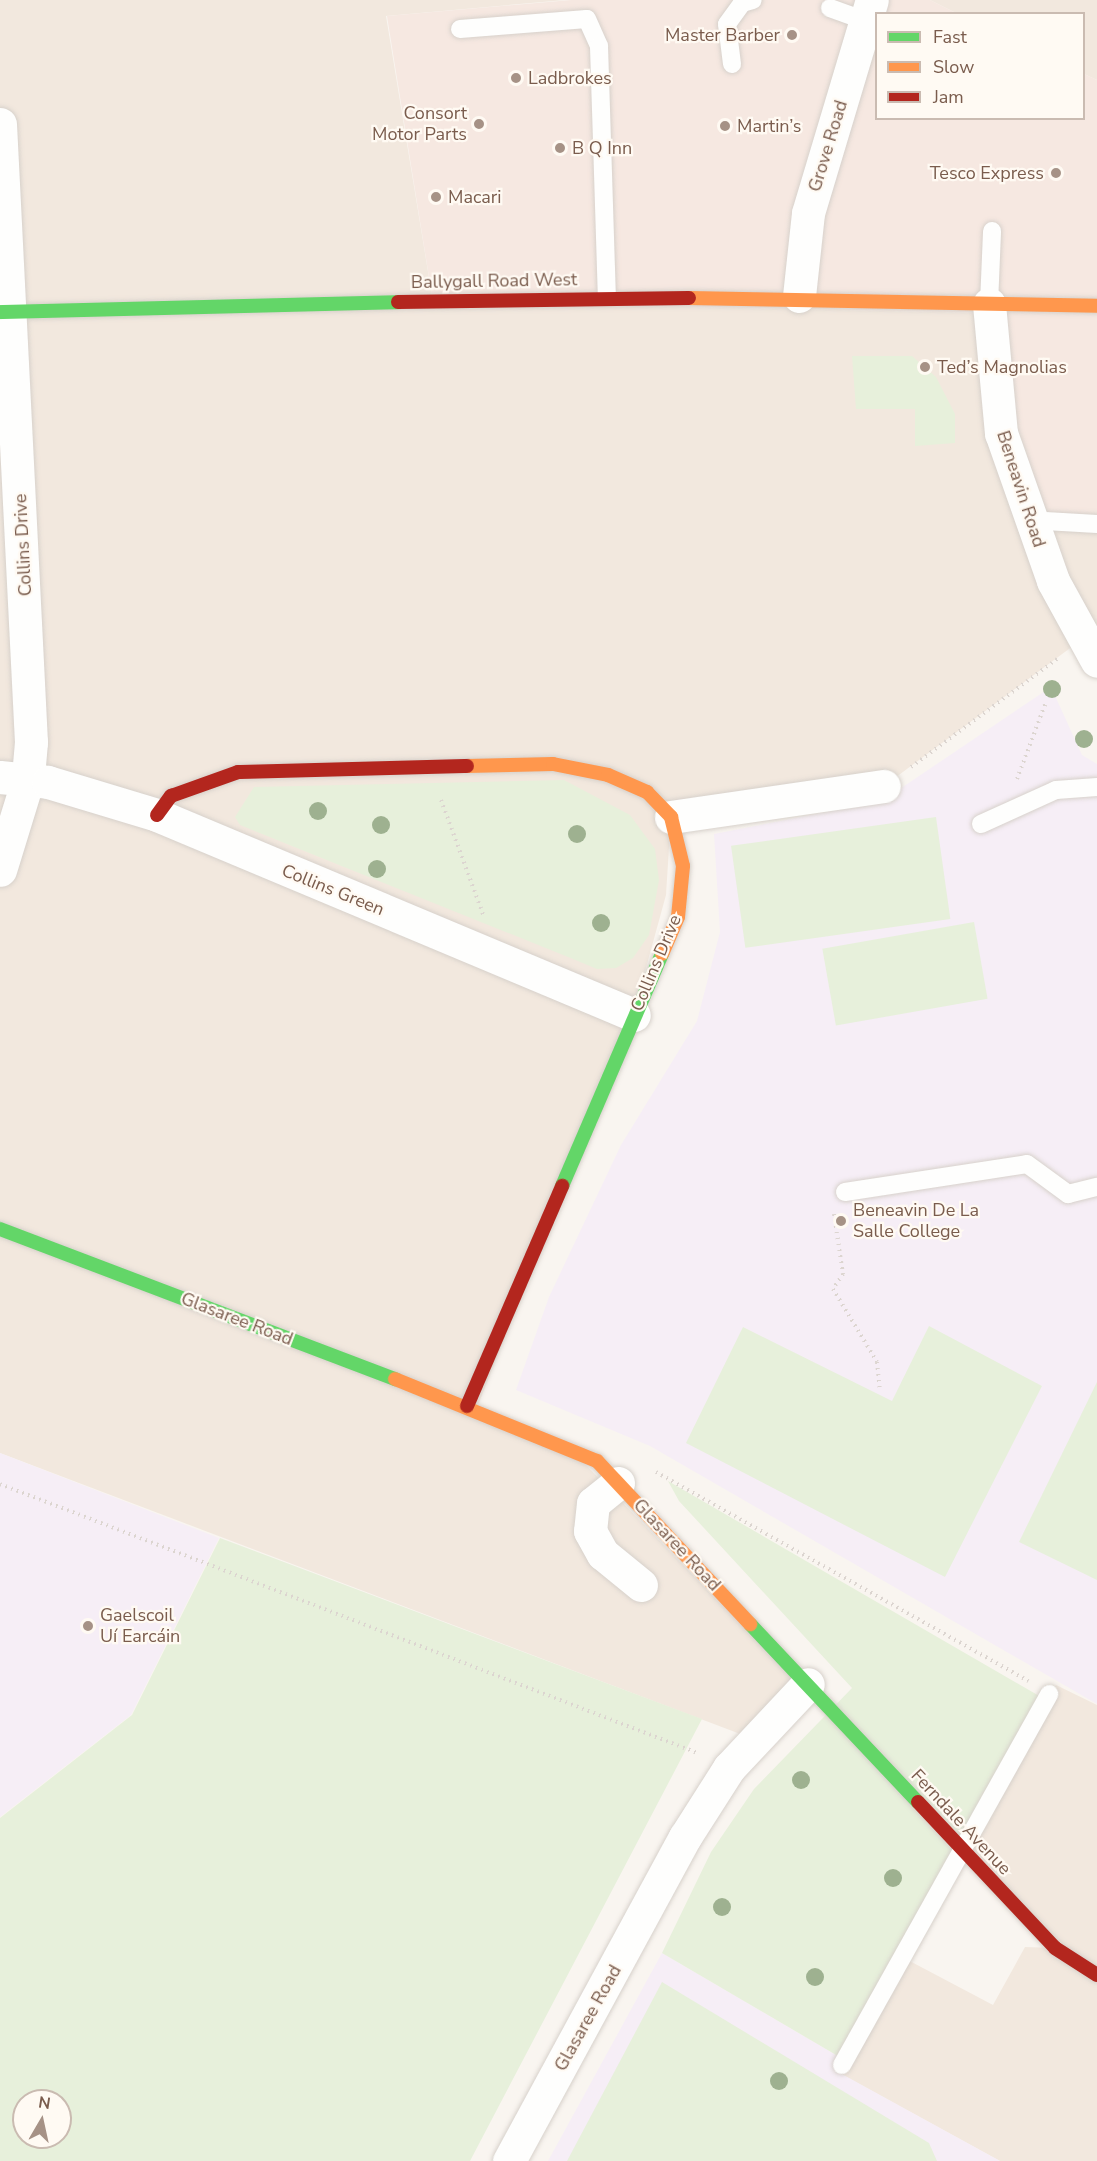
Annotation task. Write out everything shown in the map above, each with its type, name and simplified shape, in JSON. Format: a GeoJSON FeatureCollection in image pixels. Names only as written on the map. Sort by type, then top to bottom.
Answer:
{"type":"FeatureCollection","features":[{"type":"Feature","properties":{"kind":"street","name":"Grove Road"},"geometry":{"type":"LineString","coordinates":[[799,296],[808,213],[869,10]]}},
{"type":"Feature","properties":{"kind":"street","name":"Collins Drive"},"geometry":{"type":"LineString","coordinates":[[0,124],[5,312],[28,652],[14,778],[0,870]]}},
{"type":"Feature","properties":{"kind":"street","name":"Ballygall Road West"},"geometry":{"type":"LineString","coordinates":[[5,312],[607,296],[799,296],[1097,306]]}},
{"type":"Feature","properties":{"kind":"street","name":"Beneavin Road"},"geometry":{"type":"LineString","coordinates":[[989,304],[1001,433],[1028,520],[1089,651]]}},
{"type":"Feature","properties":{"kind":"street"},"geometry":{"type":"LineString","coordinates":[[157,815],[171,796],[238,772],[553,764],[608,775],[647,792],[671,817],[884,786]]}},
{"type":"Feature","properties":{"kind":"street","name":"Collins Green"},"geometry":{"type":"LineString","coordinates":[[14,778],[157,815],[349,898],[478,946],[634,1015]]}},
{"type":"Feature","properties":{"kind":"street","name":"Collins Drive"},"geometry":{"type":"LineString","coordinates":[[467,1406],[678,917],[683,866],[671,817]]}},
{"type":"Feature","properties":{"kind":"street","name":"Glasaree Road"},"geometry":{"type":"LineString","coordinates":[[0,1229],[467,1406],[597,1461],[808,1684],[729,1768],[685,1837],[509,2161]]}},
{"type":"Feature","properties":{"kind":"street"},"geometry":{"type":"LineString","coordinates":[[618,1483],[593,1503],[590,1531],[603,1554],[641,1585]]}},
{"type":"Feature","properties":{"kind":"street","name":"Ferndale Avenue"},"geometry":{"type":"LineString","coordinates":[[808,1684],[1055,1948],[1097,1975]]}},
{"type":"Feature","properties":{"kind":"lane"},"geometry":{"type":"LineString","coordinates":[[732,64],[727,24],[741,3],[753,0]]}},
{"type":"Feature","properties":{"kind":"lane"},"geometry":{"type":"LineString","coordinates":[[830,8],[869,10]]}},
{"type":"Feature","properties":{"kind":"lane"},"geometry":{"type":"LineString","coordinates":[[460,29],[587,19],[599,46],[607,296]]}},
{"type":"Feature","properties":{"kind":"lane"},"geometry":{"type":"LineString","coordinates":[[989,304],[992,231]]}},
{"type":"Feature","properties":{"kind":"lane"},"geometry":{"type":"LineString","coordinates":[[1028,520],[1097,524]]}},
{"type":"Feature","properties":{"kind":"lane"},"geometry":{"type":"LineString","coordinates":[[981,824],[1056,790],[1097,787]]}},
{"type":"Feature","properties":{"kind":"lane"},"geometry":{"type":"LineString","coordinates":[[844,1192],[1027,1164],[1068,1194],[1097,1187]]}},
{"type":"Feature","properties":{"kind":"lane"},"geometry":{"type":"LineString","coordinates":[[842,2065],[1050,1694]]}},
{"type":"Feature","properties":{"kind":"path"},"geometry":{"type":"LineString","coordinates":[[884,786],[1089,651]]}},
{"type":"Feature","properties":{"kind":"path"},"geometry":{"type":"LineString","coordinates":[[1004,813],[1046,702]]}},
{"type":"Feature","properties":{"kind":"path"},"geometry":{"type":"LineString","coordinates":[[438,767],[440,797],[483,908],[478,946]]}},
{"type":"Feature","properties":{"kind":"path"},"geometry":{"type":"LineString","coordinates":[[844,1192],[831,1195],[843,1274],[832,1289],[877,1362],[880,1390]]}},
{"type":"Feature","properties":{"kind":"path"},"geometry":{"type":"LineString","coordinates":[[618,1483],[641,1464],[1050,1694]]}},
{"type":"Feature","properties":{"kind":"path"},"geometry":{"type":"LineString","coordinates":[[0,1484],[648,1730],[729,1768]]}},
{"type":"Feature","properties":{"kind":"shaded area"},"geometry":{"type":"Polygon","coordinates":[[[0,0],[565,0],[386,16],[433,302],[992,313],[1029,521],[1097,525],[1097,660],[1081,640],[884,786],[671,816],[666,895],[633,1015],[474,1415],[585,1464],[806,1692],[756,1740],[0,1453],[0,0]]]}},
{"type":"Feature","properties":{"kind":"shaded area"},"geometry":{"type":"Polygon","coordinates":[[[571,0],[930,0],[954,12],[875,12],[875,120],[1085,120],[1085,74],[1097,80],[1097,525],[1029,521],[991,313],[433,302],[387,16],[571,0]]]}},
{"type":"Feature","properties":{"kind":"shaded area"},"geometry":{"type":"Polygon","coordinates":[[[930,0],[1097,0],[1097,80],[1085,74],[1085,12],[954,12],[930,0]]]}},
{"type":"Feature","properties":{"kind":"shaded area","name":"Beneavin De La Salle College"},"geometry":{"type":"Polygon","coordinates":[[[1051,687],[1082,755],[1097,764],[1097,1704],[650,1446],[516,1390],[549,1297],[621,1145],[697,1021],[720,932],[714,834],[882,801],[1051,687]]]}},
{"type":"Feature","properties":{"kind":"shaded area","name":"Gaelscoil Uí Earcáin"},"geometry":{"type":"Polygon","coordinates":[[[0,1453],[219,1538],[131,1715],[0,1817],[0,1453]]]}},
{"type":"Feature","properties":{"kind":"shaded area"},"geometry":{"type":"Polygon","coordinates":[[[1056,1685],[1097,1705],[1097,2161],[1000,2161],[839,2073],[904,1958],[993,2005],[1025,1947],[1055,1948],[966,1854],[1056,1685]]]}},
{"type":"Feature","properties":{"kind":"shaded area"},"geometry":{"type":"Polygon","coordinates":[[[662,1953],[843,2059],[840,2073],[1000,2161],[548,2161],[662,1953]]]}},
{"type":"Feature","properties":{"kind":"green space"},"geometry":{"type":"Polygon","coordinates":[[[852,356],[912,356],[936,377],[955,414],[955,443],[915,446],[915,409],[856,409],[852,356]]]}},
{"type":"Feature","properties":{"kind":"green space"},"geometry":{"type":"Polygon","coordinates":[[[564,780],[630,815],[655,849],[659,880],[649,935],[633,958],[616,968],[597,969],[240,825],[235,817],[254,787],[564,780]]]}},
{"type":"Feature","properties":{"kind":"green space"},"geometry":{"type":"Polygon","coordinates":[[[936,817],[950,919],[745,948],[731,846],[936,817]]]}},
{"type":"Feature","properties":{"kind":"green space"},"geometry":{"type":"Polygon","coordinates":[[[974,922],[988,999],[836,1026],[822,949],[974,922]]]}},
{"type":"Feature","properties":{"kind":"green space"},"geometry":{"type":"Polygon","coordinates":[[[929,1326],[1042,1386],[945,1577],[686,1443],[743,1327],[892,1401],[929,1326]]]}},
{"type":"Feature","properties":{"kind":"green space"},"geometry":{"type":"Polygon","coordinates":[[[1097,1382],[1097,1580],[1019,1542],[1097,1382]]]}},
{"type":"Feature","properties":{"kind":"green space"},"geometry":{"type":"Polygon","coordinates":[[[668,1481],[1041,1697],[843,2059],[662,1953],[711,1852],[754,1789],[852,1688],[679,1501],[668,1481]]]}},
{"type":"Feature","properties":{"kind":"green space"},"geometry":{"type":"Polygon","coordinates":[[[220,1538],[702,1719],[470,2161],[0,2161],[0,1818],[132,1715],[220,1538]]]}},
{"type":"Feature","properties":{"kind":"green space"},"geometry":{"type":"Polygon","coordinates":[[[662,1982],[929,2143],[937,2161],[567,2161],[662,1982]]]}},
{"type":"Feature","properties":{"kind":"traffic: fast"},"geometry":{"type":"LineString","coordinates":[[0,312],[398,302]]}},
{"type":"Feature","properties":{"kind":"traffic: fast"},"geometry":{"type":"LineString","coordinates":[[562,1186],[662,954]]}},
{"type":"Feature","properties":{"kind":"traffic: fast"},"geometry":{"type":"LineString","coordinates":[[0,1229],[395,1379]]}},
{"type":"Feature","properties":{"kind":"traffic: fast"},"geometry":{"type":"LineString","coordinates":[[750,1624],[918,1802]]}},
{"type":"Feature","properties":{"kind":"traffic: slow"},"geometry":{"type":"LineString","coordinates":[[689,298],[1097,306]]}},
{"type":"Feature","properties":{"kind":"traffic: slow"},"geometry":{"type":"LineString","coordinates":[[467,766],[553,764],[608,775],[647,792],[671,817],[683,866],[678,917],[662,954]]}},
{"type":"Feature","properties":{"kind":"traffic: slow"},"geometry":{"type":"LineString","coordinates":[[395,1379],[597,1461],[750,1624]]}},
{"type":"Feature","properties":{"kind":"traffic: jam"},"geometry":{"type":"LineString","coordinates":[[398,302],[689,298]]}},
{"type":"Feature","properties":{"kind":"traffic: jam"},"geometry":{"type":"LineString","coordinates":[[157,815],[171,796],[238,772],[467,766]]}},
{"type":"Feature","properties":{"kind":"traffic: jam"},"geometry":{"type":"LineString","coordinates":[[467,1406],[562,1186]]}},
{"type":"Feature","properties":{"kind":"traffic: jam"},"geometry":{"type":"LineString","coordinates":[[918,1802],[1055,1948],[1097,1975]]}},
{"type":"Feature","properties":{"kind":"place","name":"Master Barber"},"geometry":{"type":"Point","coordinates":[792,35]}},
{"type":"Feature","properties":{"kind":"place","name":"Ladbrokes"},"geometry":{"type":"Point","coordinates":[516,78]}},
{"type":"Feature","properties":{"kind":"place","name":"Consort Motor Parts"},"geometry":{"type":"Point","coordinates":[479,124]}},
{"type":"Feature","properties":{"kind":"place","name":"Martin’s"},"geometry":{"type":"Point","coordinates":[725,126]}},
{"type":"Feature","properties":{"kind":"place","name":"B Q Inn"},"geometry":{"type":"Point","coordinates":[560,148]}},
{"type":"Feature","properties":{"kind":"place","name":"Tesco Express"},"geometry":{"type":"Point","coordinates":[1056,173]}},
{"type":"Feature","properties":{"kind":"place","name":"Macari"},"geometry":{"type":"Point","coordinates":[436,197]}},
{"type":"Feature","properties":{"kind":"place","name":"Ted’s Magnolias"},"geometry":{"type":"Point","coordinates":[925,367]}},
{"type":"Feature","properties":{"kind":"place","name":"Beneavin De La Salle College"},"geometry":{"type":"Point","coordinates":[841,1221]}},
{"type":"Feature","properties":{"kind":"place","name":"Gaelscoil Uí Earcáin"},"geometry":{"type":"Point","coordinates":[88,1626]}}]}
